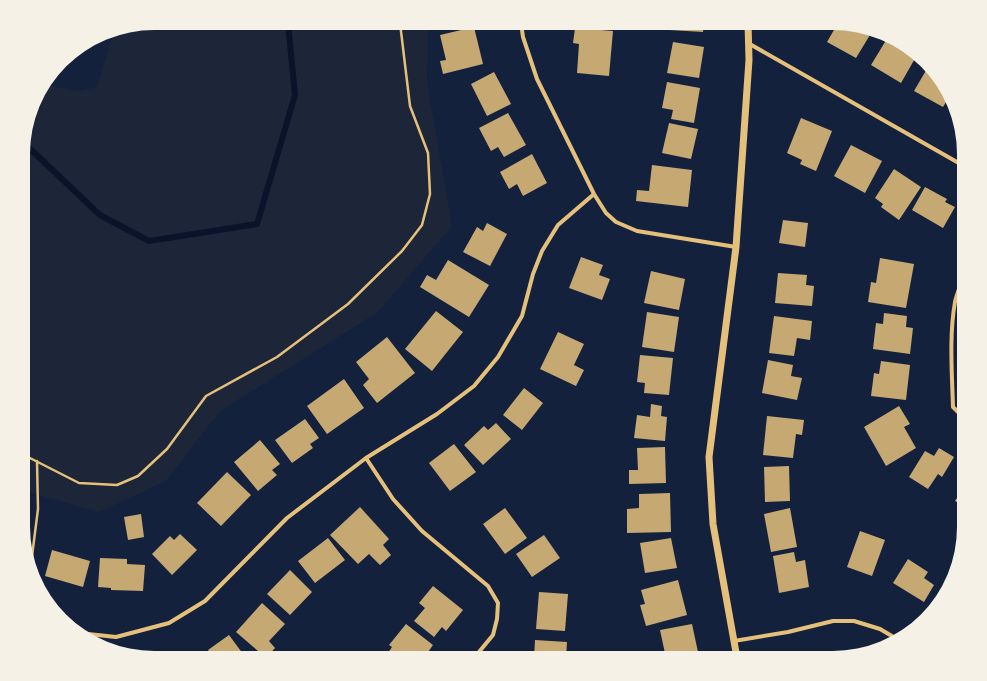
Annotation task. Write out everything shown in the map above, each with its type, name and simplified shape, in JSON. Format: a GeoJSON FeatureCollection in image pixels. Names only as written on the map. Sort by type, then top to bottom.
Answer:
{"type":"FeatureCollection","features":[{"type":"Feature","properties":{"kind":"street"},"geometry":{"type":"LineString","coordinates":[[522,30],[523,37],[538,79],[594,194],[606,213],[616,222],[637,231],[736,247]]}},
{"type":"Feature","properties":{"kind":"street"},"geometry":{"type":"LineString","coordinates":[[735,651],[713,524],[709,457],[736,247],[749,60],[748,30]]}},
{"type":"Feature","properties":{"kind":"street"},"geometry":{"type":"LineString","coordinates":[[748,43],[957,162]]}},
{"type":"Feature","properties":{"kind":"street"},"geometry":{"type":"LineString","coordinates":[[93,635],[116,637],[169,623],[206,601],[287,518],[366,458],[437,414],[474,386],[498,357],[522,316],[533,274],[540,257],[558,225],[594,194]]}},
{"type":"Feature","properties":{"kind":"street"},"geometry":{"type":"LineString","coordinates":[[957,295],[953,319],[952,374],[953,407],[957,411]]}},
{"type":"Feature","properties":{"kind":"street"},"geometry":{"type":"LineString","coordinates":[[366,458],[393,499],[422,531],[488,586],[498,603],[497,619],[493,635],[480,651]]}},
{"type":"Feature","properties":{"kind":"street"},"geometry":{"type":"LineString","coordinates":[[734,641],[788,632],[833,621],[854,621],[880,629],[892,636]]}},
{"type":"Feature","properties":{"kind":"path"},"geometry":{"type":"LineString","coordinates":[[30,458],[79,483],[117,485],[138,476],[167,448],[206,396],[277,357],[348,304],[402,252],[422,225],[430,194],[428,153],[410,106],[401,30]]}},
{"type":"Feature","properties":{"kind":"path"},"geometry":{"type":"LineString","coordinates":[[32,553],[38,510],[36,461]]}},
{"type":"Feature","properties":{"kind":"shaded area"},"geometry":{"type":"Polygon","coordinates":[[[428,30],[427,83],[452,226],[378,312],[220,411],[166,481],[99,512],[30,493],[31,138],[39,107],[51,85],[79,91],[97,87],[112,38],[138,31],[428,30]]]}},
{"type":"Feature","properties":{"kind":"building"},"geometry":{"type":"Polygon","coordinates":[[[461,30],[475,30],[483,64],[443,74],[440,61],[446,60],[440,35],[461,30]]]}},
{"type":"Feature","properties":{"kind":"building"},"geometry":{"type":"Polygon","coordinates":[[[575,30],[613,31],[609,76],[577,73],[579,44],[573,43],[575,30]]]}},
{"type":"Feature","properties":{"kind":"building"},"geometry":{"type":"Polygon","coordinates":[[[669,30],[703,30],[703,32],[669,30]]]}},
{"type":"Feature","properties":{"kind":"building"},"geometry":{"type":"Polygon","coordinates":[[[834,30],[857,32],[869,36],[856,58],[827,42],[834,30]]]}},
{"type":"Feature","properties":{"kind":"building"},"geometry":{"type":"Polygon","coordinates":[[[673,42],[704,47],[699,78],[667,73],[673,42]]]}},
{"type":"Feature","properties":{"kind":"building"},"geometry":{"type":"Polygon","coordinates":[[[885,42],[914,61],[901,83],[871,65],[885,42]]]}},
{"type":"Feature","properties":{"kind":"building"},"geometry":{"type":"Polygon","coordinates":[[[925,71],[946,103],[943,107],[914,91],[925,71]]]}},
{"type":"Feature","properties":{"kind":"building"},"geometry":{"type":"Polygon","coordinates":[[[494,72],[511,104],[487,116],[471,84],[494,72]]]}},
{"type":"Feature","properties":{"kind":"building"},"geometry":{"type":"Polygon","coordinates":[[[667,82],[700,88],[694,123],[671,119],[673,110],[662,108],[667,82]]]}},
{"type":"Feature","properties":{"kind":"building"},"geometry":{"type":"Polygon","coordinates":[[[508,113],[526,145],[504,157],[498,147],[491,151],[479,128],[508,113]]]}},
{"type":"Feature","properties":{"kind":"building"},"geometry":{"type":"Polygon","coordinates":[[[801,118],[832,131],[816,171],[800,164],[802,160],[787,153],[801,118]]]}},
{"type":"Feature","properties":{"kind":"building"},"geometry":{"type":"Polygon","coordinates":[[[669,123],[698,129],[691,159],[662,153],[669,123]]]}},
{"type":"Feature","properties":{"kind":"building"},"geometry":{"type":"Polygon","coordinates":[[[851,145],[882,161],[865,193],[834,176],[851,145]]]}},
{"type":"Feature","properties":{"kind":"building"},"geometry":{"type":"Polygon","coordinates":[[[532,154],[547,183],[523,196],[517,184],[509,189],[500,172],[532,154]]]}},
{"type":"Feature","properties":{"kind":"building"},"geometry":{"type":"Polygon","coordinates":[[[652,165],[692,170],[688,207],[636,201],[637,190],[649,191],[652,165]]]}},
{"type":"Feature","properties":{"kind":"building"},"geometry":{"type":"Polygon","coordinates":[[[894,169],[921,187],[899,220],[881,207],[883,204],[875,198],[894,169]]]}},
{"type":"Feature","properties":{"kind":"building"},"geometry":{"type":"Polygon","coordinates":[[[925,187],[947,199],[945,202],[955,207],[943,228],[912,210],[925,187]]]}},
{"type":"Feature","properties":{"kind":"building"},"geometry":{"type":"Polygon","coordinates":[[[783,220],[808,223],[805,247],[779,243],[783,220]]]}},
{"type":"Feature","properties":{"kind":"building"},"geometry":{"type":"Polygon","coordinates":[[[487,223],[507,234],[490,266],[463,252],[477,227],[483,231],[487,223]]]}},
{"type":"Feature","properties":{"kind":"building"},"geometry":{"type":"Polygon","coordinates":[[[581,257],[603,265],[599,275],[610,279],[602,300],[569,288],[581,257]]]}},
{"type":"Feature","properties":{"kind":"building"},"geometry":{"type":"Polygon","coordinates":[[[880,258],[914,264],[906,308],[868,302],[871,282],[876,283],[880,258]]]}},
{"type":"Feature","properties":{"kind":"building"},"geometry":{"type":"Polygon","coordinates":[[[448,260],[489,285],[469,317],[420,287],[427,275],[436,280],[448,260]]]}},
{"type":"Feature","properties":{"kind":"building"},"geometry":{"type":"Polygon","coordinates":[[[651,271],[685,279],[679,310],[644,303],[651,271]]]}},
{"type":"Feature","properties":{"kind":"building"},"geometry":{"type":"Polygon","coordinates":[[[778,273],[807,275],[806,285],[814,286],[812,306],[775,303],[778,273]]]}},
{"type":"Feature","properties":{"kind":"building"},"geometry":{"type":"Polygon","coordinates":[[[436,311],[463,332],[432,371],[405,349],[436,311]]]}},
{"type":"Feature","properties":{"kind":"building"},"geometry":{"type":"Polygon","coordinates":[[[647,312],[679,317],[674,352],[642,347],[647,312]]]}},
{"type":"Feature","properties":{"kind":"building"},"geometry":{"type":"Polygon","coordinates":[[[884,313],[907,316],[906,327],[913,328],[910,354],[873,349],[876,323],[883,324],[884,313]]]}},
{"type":"Feature","properties":{"kind":"building"},"geometry":{"type":"Polygon","coordinates":[[[774,316],[812,321],[810,340],[797,338],[794,356],[769,353],[774,316]]]}},
{"type":"Feature","properties":{"kind":"building"},"geometry":{"type":"Polygon","coordinates":[[[558,332],[584,344],[574,365],[584,370],[576,386],[540,369],[558,332]]]}},
{"type":"Feature","properties":{"kind":"building"},"geometry":{"type":"Polygon","coordinates":[[[387,337],[415,373],[377,403],[363,385],[369,379],[356,362],[387,337]]]}},
{"type":"Feature","properties":{"kind":"building"},"geometry":{"type":"Polygon","coordinates":[[[640,355],[673,358],[669,395],[644,393],[645,383],[637,382],[640,355]]]}},
{"type":"Feature","properties":{"kind":"building"},"geometry":{"type":"Polygon","coordinates":[[[768,360],[793,365],[791,376],[802,378],[797,400],[762,393],[768,360]]]}},
{"type":"Feature","properties":{"kind":"building"},"geometry":{"type":"Polygon","coordinates":[[[881,361],[910,365],[906,400],[871,396],[874,373],[879,374],[881,361]]]}},
{"type":"Feature","properties":{"kind":"building"},"geometry":{"type":"Polygon","coordinates":[[[344,379],[364,408],[327,434],[307,406],[344,379]]]}},
{"type":"Feature","properties":{"kind":"building"},"geometry":{"type":"Polygon","coordinates":[[[524,388],[543,403],[522,430],[503,415],[524,388]]]}},
{"type":"Feature","properties":{"kind":"building"},"geometry":{"type":"Polygon","coordinates":[[[651,404],[662,406],[661,416],[667,417],[665,441],[634,438],[637,415],[650,417],[651,404]]]}},
{"type":"Feature","properties":{"kind":"building"},"geometry":{"type":"Polygon","coordinates":[[[899,406],[910,424],[904,427],[916,448],[886,466],[864,427],[899,406]]]}},
{"type":"Feature","properties":{"kind":"building"},"geometry":{"type":"Polygon","coordinates":[[[767,416],[804,420],[802,435],[796,434],[793,458],[763,455],[767,416]]]}},
{"type":"Feature","properties":{"kind":"building"},"geometry":{"type":"Polygon","coordinates":[[[305,419],[319,438],[310,444],[313,448],[292,463],[275,440],[305,419]]]}},
{"type":"Feature","properties":{"kind":"building"},"geometry":{"type":"Polygon","coordinates":[[[496,423],[511,439],[483,465],[464,445],[484,426],[488,430],[496,423]]]}},
{"type":"Feature","properties":{"kind":"building"},"geometry":{"type":"Polygon","coordinates":[[[260,440],[280,464],[272,470],[277,475],[258,491],[234,462],[260,440]]]}},
{"type":"Feature","properties":{"kind":"building"},"geometry":{"type":"Polygon","coordinates":[[[454,444],[476,472],[450,491],[429,463],[454,444]]]}},
{"type":"Feature","properties":{"kind":"building"},"geometry":{"type":"Polygon","coordinates":[[[665,447],[666,483],[629,484],[629,470],[638,470],[637,448],[665,447]]]}},
{"type":"Feature","properties":{"kind":"building"},"geometry":{"type":"Polygon","coordinates":[[[939,448],[954,457],[942,477],[938,474],[928,489],[909,477],[925,451],[934,456],[939,448]]]}},
{"type":"Feature","properties":{"kind":"building"},"geometry":{"type":"Polygon","coordinates":[[[789,466],[790,501],[765,502],[764,467],[789,466]]]}},
{"type":"Feature","properties":{"kind":"building"},"geometry":{"type":"Polygon","coordinates":[[[227,472],[251,495],[221,526],[197,503],[227,472]]]}},
{"type":"Feature","properties":{"kind":"building"},"geometry":{"type":"Polygon","coordinates":[[[670,493],[671,532],[627,533],[627,509],[639,508],[639,494],[670,493]]]}},
{"type":"Feature","properties":{"kind":"building"},"geometry":{"type":"Polygon","coordinates":[[[360,507],[389,539],[383,545],[391,555],[380,565],[369,554],[358,564],[330,535],[360,507]]]}},
{"type":"Feature","properties":{"kind":"building"},"geometry":{"type":"Polygon","coordinates":[[[505,508],[527,538],[505,554],[483,524],[505,508]]]}},
{"type":"Feature","properties":{"kind":"building"},"geometry":{"type":"Polygon","coordinates":[[[790,508],[797,547],[771,552],[764,514],[790,508]]]}},
{"type":"Feature","properties":{"kind":"building"},"geometry":{"type":"Polygon","coordinates":[[[141,514],[144,537],[128,540],[124,517],[141,514]]]}},
{"type":"Feature","properties":{"kind":"building"},"geometry":{"type":"Polygon","coordinates":[[[860,531],[885,540],[872,576],[847,567],[860,531]]]}},
{"type":"Feature","properties":{"kind":"building"},"geometry":{"type":"Polygon","coordinates":[[[180,534],[197,550],[172,575],[152,554],[170,536],[174,540],[180,534]]]}},
{"type":"Feature","properties":{"kind":"building"},"geometry":{"type":"Polygon","coordinates":[[[544,535],[560,558],[532,577],[516,554],[544,535]]]}},
{"type":"Feature","properties":{"kind":"building"},"geometry":{"type":"Polygon","coordinates":[[[328,538],[345,560],[315,583],[298,561],[328,538]]]}},
{"type":"Feature","properties":{"kind":"building"},"geometry":{"type":"Polygon","coordinates":[[[671,538],[677,568],[645,573],[640,543],[671,538]]]}},
{"type":"Feature","properties":{"kind":"building"},"geometry":{"type":"Polygon","coordinates":[[[52,550],[90,561],[83,587],[45,576],[52,550]]]}},
{"type":"Feature","properties":{"kind":"building"},"geometry":{"type":"Polygon","coordinates":[[[794,552],[796,562],[805,560],[809,587],[779,593],[773,556],[794,552]]]}},
{"type":"Feature","properties":{"kind":"building"},"geometry":{"type":"Polygon","coordinates":[[[100,558],[127,559],[127,564],[145,565],[143,591],[111,590],[111,588],[98,587],[100,558]]]}},
{"type":"Feature","properties":{"kind":"building"},"geometry":{"type":"Polygon","coordinates":[[[908,559],[928,572],[924,578],[934,585],[924,602],[893,583],[908,559]]]}},
{"type":"Feature","properties":{"kind":"building"},"geometry":{"type":"Polygon","coordinates":[[[290,570],[312,592],[290,615],[267,594],[290,570]]]}},
{"type":"Feature","properties":{"kind":"building"},"geometry":{"type":"Polygon","coordinates":[[[678,580],[687,615],[646,626],[640,605],[645,604],[641,590],[678,580]]]}},
{"type":"Feature","properties":{"kind":"building"},"geometry":{"type":"Polygon","coordinates":[[[433,586],[463,610],[446,631],[442,627],[434,637],[414,621],[425,608],[419,603],[433,586]]]}},
{"type":"Feature","properties":{"kind":"building"},"geometry":{"type":"Polygon","coordinates":[[[539,592],[568,594],[565,631],[536,629],[539,592]]]}},
{"type":"Feature","properties":{"kind":"building"},"geometry":{"type":"Polygon","coordinates":[[[262,603],[285,624],[269,641],[275,648],[272,651],[258,651],[236,632],[262,603]]]}},
{"type":"Feature","properties":{"kind":"building"},"geometry":{"type":"Polygon","coordinates":[[[406,624],[433,645],[429,651],[389,651],[392,647],[389,645],[406,624]]]}},
{"type":"Feature","properties":{"kind":"building"},"geometry":{"type":"Polygon","coordinates":[[[692,624],[698,651],[664,651],[660,630],[692,624]]]}},
{"type":"Feature","properties":{"kind":"building"},"geometry":{"type":"Polygon","coordinates":[[[229,635],[241,651],[209,651],[208,650],[229,635]]]}},
{"type":"Feature","properties":{"kind":"building"},"geometry":{"type":"Polygon","coordinates":[[[535,640],[567,642],[566,651],[534,651],[535,640]]]}},
{"type":"Feature","properties":{"kind":"waterway"},"geometry":{"type":"LineString","coordinates":[[30,149],[100,215],[149,241],[257,224],[295,95],[289,30]]}}]}
